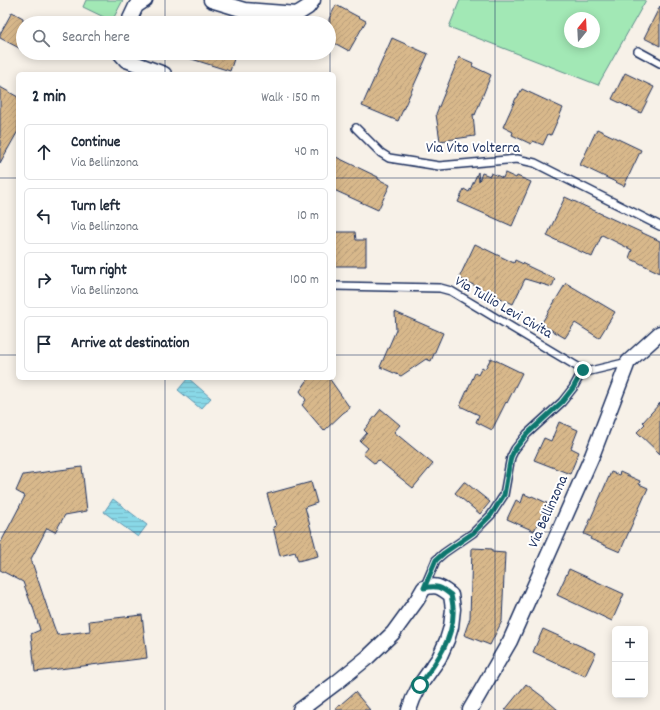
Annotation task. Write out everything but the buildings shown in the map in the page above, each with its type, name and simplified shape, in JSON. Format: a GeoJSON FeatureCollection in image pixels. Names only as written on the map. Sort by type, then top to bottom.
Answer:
{"type":"FeatureCollection","features":[{"type":"Feature","properties":{"kind":"street"},"geometry":{"type":"LineString","coordinates":[[131,16],[136,6],[145,0]]}},
{"type":"Feature","properties":{"kind":"street"},"geometry":{"type":"LineString","coordinates":[[211,0],[244,10],[297,14],[308,7],[313,0]]}},
{"type":"Feature","properties":{"kind":"street"},"geometry":{"type":"LineString","coordinates":[[126,60],[159,72]]}},
{"type":"Feature","properties":{"kind":"street","name":"Via Bellinzona"},"geometry":{"type":"LineString","coordinates":[[470,710],[510,641],[592,456],[628,362],[660,332]]}},
{"type":"Feature","properties":{"kind":"street"},"geometry":{"type":"LineString","coordinates":[[300,710],[368,657],[393,633],[424,588],[433,586],[441,588],[451,595],[453,609],[451,627],[439,658],[420,685],[413,699],[410,710]]}},
{"type":"Feature","properties":{"kind":"lane"},"geometry":{"type":"LineString","coordinates":[[638,51],[660,63]]}},
{"type":"Feature","properties":{"kind":"lane","name":"Via Vito Volterra"},"geometry":{"type":"LineString","coordinates":[[356,128],[381,153],[389,158],[439,166],[517,159],[535,164],[660,226]]}},
{"type":"Feature","properties":{"kind":"lane","name":"Via Tullio Levi Civita"},"geometry":{"type":"LineString","coordinates":[[336,286],[440,288],[451,291],[583,370]]}},
{"type":"Feature","properties":{"kind":"lane"},"geometry":{"type":"LineString","coordinates":[[424,588],[436,560],[473,533],[491,515],[504,495],[511,457],[515,449],[527,434],[562,402],[573,388],[583,370],[590,371],[628,362]]}},
{"type":"Feature","properties":{"kind":"green space"},"geometry":{"type":"Polygon","coordinates":[[[86,0],[123,0],[115,16],[102,16],[83,7],[86,0]]]}},
{"type":"Feature","properties":{"kind":"green space"},"geometry":{"type":"Polygon","coordinates":[[[460,0],[646,0],[598,85],[449,27],[460,0]]]}},
{"type":"Feature","properties":{"kind":"water"},"geometry":{"type":"Polygon","coordinates":[[[186,380],[190,380],[211,398],[201,409],[178,390],[186,380]]]}},
{"type":"Feature","properties":{"kind":"water"},"geometry":{"type":"Polygon","coordinates":[[[113,499],[147,525],[138,537],[104,512],[113,499]]]}},
{"type":"Feature","properties":{"kind":"route"},"geometry":{"type":"LineString","coordinates":[[420,685],[439,658],[451,627],[453,609],[451,595],[441,588],[433,586],[424,588],[436,560],[473,533],[491,515],[504,495],[511,457],[515,449],[527,434],[562,402],[573,388],[583,370]]}}]}
